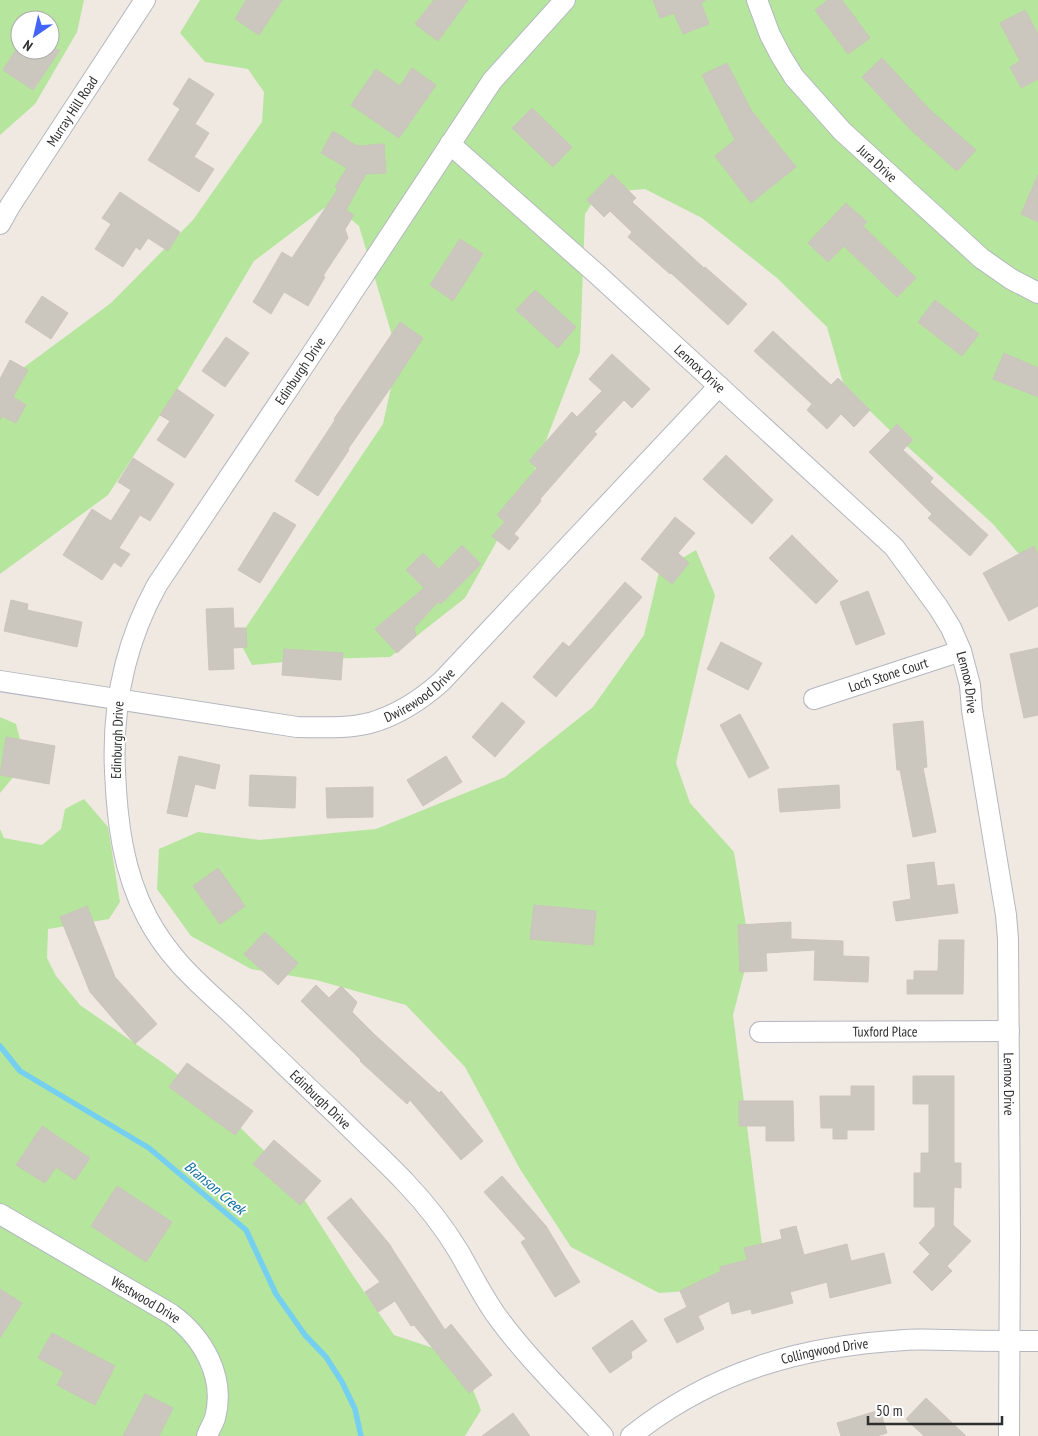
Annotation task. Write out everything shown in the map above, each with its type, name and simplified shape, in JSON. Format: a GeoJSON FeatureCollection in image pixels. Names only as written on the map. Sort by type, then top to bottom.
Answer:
{"type":"FeatureCollection","features":[{"type":"Feature","properties":{"kind":"street","name":"Murray Hill Road"},"geometry":{"type":"LineString","coordinates":[[0,224],[145,0]]}},
{"type":"Feature","properties":{"kind":"street","name":"Edinburgh Drive"},"geometry":{"type":"LineString","coordinates":[[565,0],[492,80],[157,585],[145,606],[131,640],[118,699],[114,753],[116,802],[129,874],[148,919],[167,950],[191,977],[235,1017],[406,1183],[438,1220],[476,1283],[507,1329],[603,1436]]}},
{"type":"Feature","properties":{"kind":"street","name":"Jura Drive"},"geometry":{"type":"LineString","coordinates":[[757,0],[770,35],[794,77],[842,131],[981,258],[1011,279],[1038,292]]}},
{"type":"Feature","properties":{"kind":"street","name":"Lennox Drive"},"geometry":{"type":"LineString","coordinates":[[450,144],[599,276],[894,547],[938,607],[951,628],[961,651],[970,686],[972,710],[1006,915],[1008,939],[1009,1436]]}},
{"type":"Feature","properties":{"kind":"street","name":"Dwirewood Drive"},"geometry":{"type":"LineString","coordinates":[[0,681],[297,727],[333,728],[369,723],[403,710],[424,697],[442,681],[719,386]]}},
{"type":"Feature","properties":{"kind":"street","name":"Loch Stone Court"},"geometry":{"type":"LineString","coordinates":[[814,700],[961,651]]}},
{"type":"Feature","properties":{"kind":"street","name":"Tuxford Place"},"geometry":{"type":"LineString","coordinates":[[760,1032],[1009,1031]]}},
{"type":"Feature","properties":{"kind":"street","name":"Westwood Drive"},"geometry":{"type":"LineString","coordinates":[[0,1214],[171,1314],[190,1330],[198,1339],[210,1360],[217,1383],[217,1408],[207,1436]]}},
{"type":"Feature","properties":{"kind":"street","name":"Collingwood Drive"},"geometry":{"type":"LineString","coordinates":[[631,1436],[685,1398],[752,1368],[787,1357],[834,1348],[907,1340],[1038,1341]]}},
{"type":"Feature","properties":{"kind":"green space"},"geometry":{"type":"Polygon","coordinates":[[[0,0],[84,0],[77,32],[35,104],[0,135],[0,0]]]}},
{"type":"Feature","properties":{"kind":"green space"},"geometry":{"type":"Polygon","coordinates":[[[200,0],[1038,0],[1038,576],[993,524],[899,439],[844,386],[827,327],[777,278],[702,218],[645,189],[599,193],[585,214],[580,352],[530,482],[465,598],[390,657],[319,659],[252,665],[238,639],[383,424],[398,355],[359,226],[331,203],[254,261],[182,382],[108,495],[0,574],[0,385],[111,303],[193,220],[262,122],[264,92],[248,69],[205,62],[180,33],[200,0]]]}},
{"type":"Feature","properties":{"kind":"green space"},"geometry":{"type":"Polygon","coordinates":[[[696,550],[715,595],[676,763],[690,803],[734,852],[750,950],[733,1015],[762,1245],[728,1288],[659,1293],[571,1247],[520,1169],[465,1067],[406,1005],[316,980],[251,969],[191,936],[157,889],[159,849],[198,832],[259,840],[376,829],[505,777],[593,707],[644,635],[659,572],[696,550]]]}},
{"type":"Feature","properties":{"kind":"green space"},"geometry":{"type":"Polygon","coordinates":[[[0,717],[16,724],[26,762],[0,793],[0,717]]]}},
{"type":"Feature","properties":{"kind":"green space"},"geometry":{"type":"Polygon","coordinates":[[[84,799],[108,827],[120,902],[109,919],[48,929],[47,958],[56,976],[80,1005],[163,1063],[218,1106],[288,1174],[352,1274],[394,1335],[460,1357],[481,1410],[465,1436],[0,1436],[0,829],[4,838],[42,845],[61,829],[65,809],[84,799]]]}},
{"type":"Feature","properties":{"kind":"building"},"geometry":{"type":"Polygon","coordinates":[[[246,0],[282,0],[259,35],[235,19],[246,0]]]}},
{"type":"Feature","properties":{"kind":"building"},"geometry":{"type":"Polygon","coordinates":[[[434,0],[468,0],[438,41],[415,24],[434,0]]]}},
{"type":"Feature","properties":{"kind":"building"},"geometry":{"type":"Polygon","coordinates":[[[653,0],[705,0],[701,3],[709,24],[683,34],[674,13],[660,18],[653,0]]]}},
{"type":"Feature","properties":{"kind":"building"},"geometry":{"type":"Polygon","coordinates":[[[828,0],[842,0],[870,38],[848,54],[815,10],[828,0]]]}},
{"type":"Feature","properties":{"kind":"building"},"geometry":{"type":"Polygon","coordinates":[[[1025,10],[1038,34],[1038,79],[1021,88],[1010,67],[1020,61],[1000,23],[1025,10]]]}},
{"type":"Feature","properties":{"kind":"building"},"geometry":{"type":"Polygon","coordinates":[[[882,58],[929,109],[976,150],[957,171],[911,130],[862,77],[882,58]]]}},
{"type":"Feature","properties":{"kind":"building"},"geometry":{"type":"Polygon","coordinates":[[[10,59],[53,60],[33,90],[3,70],[10,59]]]}},
{"type":"Feature","properties":{"kind":"building"},"geometry":{"type":"Polygon","coordinates":[[[727,63],[751,110],[796,167],[751,203],[715,156],[735,140],[702,75],[727,63]]]}},
{"type":"Feature","properties":{"kind":"building"},"geometry":{"type":"Polygon","coordinates":[[[412,68],[436,85],[399,138],[351,105],[376,69],[400,86],[412,68]]]}},
{"type":"Feature","properties":{"kind":"building"},"geometry":{"type":"Polygon","coordinates":[[[189,78],[214,94],[195,124],[209,133],[194,157],[214,169],[199,192],[148,160],[180,109],[173,104],[189,78]]]}},
{"type":"Feature","properties":{"kind":"building"},"geometry":{"type":"Polygon","coordinates":[[[532,108],[572,147],[553,167],[512,128],[532,108]]]}},
{"type":"Feature","properties":{"kind":"building"},"geometry":{"type":"Polygon","coordinates":[[[333,131],[357,146],[384,144],[386,173],[366,174],[346,210],[354,215],[345,229],[348,238],[323,276],[325,277],[308,306],[284,292],[271,314],[253,302],[282,252],[292,258],[338,189],[335,187],[347,168],[321,153],[333,131]]]}},
{"type":"Feature","properties":{"kind":"building"},"geometry":{"type":"Polygon","coordinates":[[[612,174],[636,198],[632,202],[704,268],[747,304],[728,325],[628,237],[632,232],[610,211],[604,217],[587,200],[612,174]]]}},
{"type":"Feature","properties":{"kind":"building"},"geometry":{"type":"Polygon","coordinates":[[[1038,175],[1038,222],[1021,214],[1038,175]]]}},
{"type":"Feature","properties":{"kind":"building"},"geometry":{"type":"Polygon","coordinates":[[[120,192],[180,232],[168,251],[148,238],[140,250],[136,247],[123,267],[95,249],[111,224],[102,218],[120,192]]]}},
{"type":"Feature","properties":{"kind":"building"},"geometry":{"type":"Polygon","coordinates":[[[846,203],[867,222],[863,226],[916,278],[897,297],[844,246],[828,262],[808,243],[846,203]]]}},
{"type":"Feature","properties":{"kind":"building"},"geometry":{"type":"Polygon","coordinates":[[[460,239],[483,254],[453,301],[430,285],[460,239]]]}},
{"type":"Feature","properties":{"kind":"building"},"geometry":{"type":"Polygon","coordinates":[[[535,290],[576,327],[558,348],[516,310],[535,290]]]}},
{"type":"Feature","properties":{"kind":"building"},"geometry":{"type":"Polygon","coordinates":[[[42,296],[68,313],[51,339],[25,322],[42,296]]]}},
{"type":"Feature","properties":{"kind":"building"},"geometry":{"type":"Polygon","coordinates":[[[935,300],[979,334],[962,356],[918,322],[935,300]]]}},
{"type":"Feature","properties":{"kind":"building"},"geometry":{"type":"Polygon","coordinates":[[[400,322],[423,338],[318,496],[295,481],[334,419],[400,322]]]}},
{"type":"Feature","properties":{"kind":"building"},"geometry":{"type":"Polygon","coordinates":[[[773,331],[831,385],[838,378],[870,410],[854,427],[841,414],[827,429],[807,410],[812,404],[754,351],[773,331]]]}},
{"type":"Feature","properties":{"kind":"building"},"geometry":{"type":"Polygon","coordinates":[[[226,337],[249,353],[225,387],[202,371],[226,337]]]}},
{"type":"Feature","properties":{"kind":"building"},"geometry":{"type":"Polygon","coordinates":[[[1004,353],[1038,368],[1038,397],[993,379],[1004,353]]]}},
{"type":"Feature","properties":{"kind":"building"},"geometry":{"type":"Polygon","coordinates":[[[612,354],[650,389],[632,408],[624,400],[594,432],[597,434],[540,499],[541,501],[514,534],[519,538],[509,550],[492,536],[505,522],[497,515],[537,468],[529,461],[572,412],[577,417],[602,391],[589,379],[612,354]]]}},
{"type":"Feature","properties":{"kind":"building"},"geometry":{"type":"Polygon","coordinates":[[[10,360],[28,370],[13,397],[26,405],[16,423],[2,416],[0,420],[0,379],[10,360]]]}},
{"type":"Feature","properties":{"kind":"building"},"geometry":{"type":"Polygon","coordinates":[[[177,389],[214,415],[185,458],[157,440],[170,421],[160,415],[177,389]]]}},
{"type":"Feature","properties":{"kind":"building"},"geometry":{"type":"Polygon","coordinates":[[[897,424],[913,440],[903,450],[933,478],[930,482],[988,535],[970,556],[928,518],[932,514],[869,452],[897,424]]]}},
{"type":"Feature","properties":{"kind":"building"},"geometry":{"type":"Polygon","coordinates":[[[726,455],[773,500],[752,524],[703,479],[726,455]]]}},
{"type":"Feature","properties":{"kind":"building"},"geometry":{"type":"Polygon","coordinates":[[[133,458],[174,484],[150,521],[140,515],[119,548],[130,554],[121,567],[114,562],[102,580],[63,555],[92,509],[111,521],[131,490],[118,482],[133,458]]]}},
{"type":"Feature","properties":{"kind":"building"},"geometry":{"type":"Polygon","coordinates":[[[274,512],[296,525],[260,583],[238,570],[274,512]]]}},
{"type":"Feature","properties":{"kind":"building"},"geometry":{"type":"Polygon","coordinates":[[[675,517],[695,533],[678,553],[689,563],[672,584],[641,559],[675,517]]]}},
{"type":"Feature","properties":{"kind":"building"},"geometry":{"type":"Polygon","coordinates":[[[792,535],[838,581],[816,604],[769,558],[792,535]]]}},
{"type":"Feature","properties":{"kind":"building"},"geometry":{"type":"Polygon","coordinates":[[[462,545],[481,564],[441,604],[438,602],[414,628],[416,636],[397,653],[375,629],[424,588],[406,570],[423,553],[439,569],[462,545]]]}},
{"type":"Feature","properties":{"kind":"building"},"geometry":{"type":"Polygon","coordinates":[[[1034,546],[1038,555],[1038,606],[1009,621],[983,573],[1034,546]]]}},
{"type":"Feature","properties":{"kind":"building"},"geometry":{"type":"Polygon","coordinates":[[[625,582],[642,597],[556,697],[533,677],[563,642],[569,647],[625,582]]]}},
{"type":"Feature","properties":{"kind":"building"},"geometry":{"type":"Polygon","coordinates":[[[868,591],[885,634],[856,645],[840,602],[868,591]]]}},
{"type":"Feature","properties":{"kind":"building"},"geometry":{"type":"Polygon","coordinates":[[[11,600],[28,604],[27,610],[82,622],[77,647],[4,631],[11,600]]]}},
{"type":"Feature","properties":{"kind":"building"},"geometry":{"type":"Polygon","coordinates":[[[233,608],[234,628],[246,628],[247,647],[233,648],[234,669],[209,670],[206,609],[233,608]]]}},
{"type":"Feature","properties":{"kind":"building"},"geometry":{"type":"Polygon","coordinates":[[[721,642],[762,663],[748,690],[707,669],[721,642]]]}},
{"type":"Feature","properties":{"kind":"building"},"geometry":{"type":"Polygon","coordinates":[[[1038,648],[1038,715],[1024,718],[1010,654],[1038,648]]]}},
{"type":"Feature","properties":{"kind":"building"},"geometry":{"type":"Polygon","coordinates":[[[284,649],[343,653],[341,680],[282,675],[284,649]]]}},
{"type":"Feature","properties":{"kind":"building"},"geometry":{"type":"Polygon","coordinates":[[[502,702],[525,722],[495,757],[472,737],[502,702]]]}},
{"type":"Feature","properties":{"kind":"building"},"geometry":{"type":"Polygon","coordinates":[[[740,714],[769,768],[749,778],[720,725],[740,714]]]}},
{"type":"Feature","properties":{"kind":"building"},"geometry":{"type":"Polygon","coordinates":[[[923,721],[927,767],[923,768],[936,832],[913,837],[900,770],[897,770],[893,724],[923,721]]]}},
{"type":"Feature","properties":{"kind":"building"},"geometry":{"type":"Polygon","coordinates":[[[6,737],[55,746],[49,784],[0,775],[6,737]]]}},
{"type":"Feature","properties":{"kind":"building"},"geometry":{"type":"Polygon","coordinates":[[[179,756],[220,765],[215,789],[195,784],[187,817],[167,813],[179,756]]]}},
{"type":"Feature","properties":{"kind":"building"},"geometry":{"type":"Polygon","coordinates":[[[446,756],[462,782],[423,806],[407,780],[446,756]]]}},
{"type":"Feature","properties":{"kind":"building"},"geometry":{"type":"Polygon","coordinates":[[[250,775],[296,777],[295,808],[249,806],[250,775]]]}},
{"type":"Feature","properties":{"kind":"building"},"geometry":{"type":"Polygon","coordinates":[[[839,785],[840,808],[780,812],[778,789],[839,785]]]}},
{"type":"Feature","properties":{"kind":"building"},"geometry":{"type":"Polygon","coordinates":[[[373,787],[373,817],[327,818],[326,788],[373,787]]]}},
{"type":"Feature","properties":{"kind":"building"},"geometry":{"type":"Polygon","coordinates":[[[934,862],[937,886],[954,884],[958,913],[896,921],[893,902],[911,899],[907,865],[934,862]]]}},
{"type":"Feature","properties":{"kind":"building"},"geometry":{"type":"Polygon","coordinates":[[[218,868],[245,906],[220,924],[193,886],[218,868]]]}},
{"type":"Feature","properties":{"kind":"building"},"geometry":{"type":"Polygon","coordinates":[[[534,905],[596,911],[593,945],[530,939],[534,905]]]}},
{"type":"Feature","properties":{"kind":"building"},"geometry":{"type":"Polygon","coordinates":[[[87,906],[115,977],[157,1024],[135,1044],[90,992],[60,917],[87,906]]]}},
{"type":"Feature","properties":{"kind":"building"},"geometry":{"type":"Polygon","coordinates":[[[791,922],[791,939],[843,941],[843,956],[869,957],[868,982],[814,980],[815,950],[766,953],[767,971],[740,972],[738,925],[791,922]]]}},
{"type":"Feature","properties":{"kind":"building"},"geometry":{"type":"Polygon","coordinates":[[[265,932],[298,963],[278,985],[244,954],[265,932]]]}},
{"type":"Feature","properties":{"kind":"building"},"geometry":{"type":"Polygon","coordinates":[[[939,940],[964,940],[963,994],[907,994],[907,980],[914,980],[914,971],[938,971],[939,940]]]}},
{"type":"Feature","properties":{"kind":"building"},"geometry":{"type":"Polygon","coordinates":[[[316,985],[329,998],[341,986],[357,1002],[352,1012],[439,1093],[441,1091],[483,1141],[461,1160],[410,1100],[407,1104],[360,1061],[301,1001],[316,985]]]}},
{"type":"Feature","properties":{"kind":"building"},"geometry":{"type":"Polygon","coordinates":[[[187,1063],[253,1111],[235,1135],[169,1087],[187,1063]]]}},
{"type":"Feature","properties":{"kind":"building"},"geometry":{"type":"Polygon","coordinates":[[[913,1076],[954,1076],[954,1163],[961,1163],[961,1188],[954,1187],[953,1225],[971,1241],[947,1266],[952,1271],[932,1291],[913,1272],[930,1254],[919,1243],[935,1226],[935,1207],[914,1207],[914,1173],[921,1173],[921,1153],[929,1153],[929,1104],[913,1104],[913,1076]]]}},
{"type":"Feature","properties":{"kind":"building"},"geometry":{"type":"Polygon","coordinates":[[[851,1086],[874,1086],[874,1130],[847,1130],[847,1139],[833,1139],[833,1128],[821,1128],[820,1096],[851,1096],[851,1086]]]}},
{"type":"Feature","properties":{"kind":"building"},"geometry":{"type":"Polygon","coordinates":[[[739,1101],[793,1101],[794,1141],[766,1141],[766,1126],[739,1126],[739,1101]]]}},
{"type":"Feature","properties":{"kind":"building"},"geometry":{"type":"Polygon","coordinates":[[[42,1126],[90,1158],[75,1180],[56,1167],[45,1183],[16,1165],[42,1126]]]}},
{"type":"Feature","properties":{"kind":"building"},"geometry":{"type":"Polygon","coordinates":[[[274,1140],[321,1181],[300,1205],[253,1164],[274,1140]]]}},
{"type":"Feature","properties":{"kind":"building"},"geometry":{"type":"Polygon","coordinates":[[[502,1176],[546,1226],[580,1282],[555,1297],[521,1242],[526,1239],[484,1192],[502,1176]]]}},
{"type":"Feature","properties":{"kind":"building"},"geometry":{"type":"Polygon","coordinates":[[[117,1186],[172,1222],[146,1262],[91,1226],[117,1186]]]}},
{"type":"Feature","properties":{"kind":"building"},"geometry":{"type":"Polygon","coordinates":[[[351,1198],[391,1246],[445,1330],[451,1324],[492,1375],[469,1393],[414,1325],[411,1326],[395,1301],[378,1312],[365,1292],[380,1282],[327,1218],[351,1198]]]}},
{"type":"Feature","properties":{"kind":"building"},"geometry":{"type":"Polygon","coordinates":[[[796,1226],[804,1255],[847,1244],[851,1261],[884,1253],[891,1283],[830,1298],[827,1282],[790,1292],[793,1303],[752,1314],[751,1309],[732,1314],[729,1301],[698,1316],[704,1329],[677,1343],[664,1319],[687,1307],[680,1291],[721,1271],[720,1267],[747,1260],[744,1248],[782,1239],[780,1230],[796,1226]]]}},
{"type":"Feature","properties":{"kind":"building"},"geometry":{"type":"Polygon","coordinates":[[[0,1289],[22,1303],[0,1338],[0,1289]]]}},
{"type":"Feature","properties":{"kind":"building"},"geometry":{"type":"Polygon","coordinates":[[[632,1320],[647,1341],[631,1352],[632,1358],[610,1373],[592,1348],[632,1320]]]}},
{"type":"Feature","properties":{"kind":"building"},"geometry":{"type":"Polygon","coordinates":[[[52,1333],[115,1366],[95,1405],[57,1385],[64,1372],[38,1358],[52,1333]]]}},
{"type":"Feature","properties":{"kind":"building"},"geometry":{"type":"Polygon","coordinates":[[[145,1394],[173,1408],[159,1436],[123,1436],[145,1394]]]}},
{"type":"Feature","properties":{"kind":"building"},"geometry":{"type":"Polygon","coordinates":[[[926,1398],[966,1436],[924,1436],[906,1419],[926,1398]]]}},
{"type":"Feature","properties":{"kind":"building"},"geometry":{"type":"Polygon","coordinates":[[[880,1410],[887,1433],[877,1436],[841,1436],[837,1423],[880,1410]]]}},
{"type":"Feature","properties":{"kind":"building"},"geometry":{"type":"Polygon","coordinates":[[[513,1413],[530,1436],[482,1436],[513,1413]]]}},
{"type":"Feature","properties":{"kind":"waterway","name":"Branson Creek"},"geometry":{"type":"LineString","coordinates":[[0,1046],[20,1071],[149,1148],[246,1230],[276,1294],[305,1335],[326,1357],[342,1382],[355,1409],[361,1436]]}}]}
